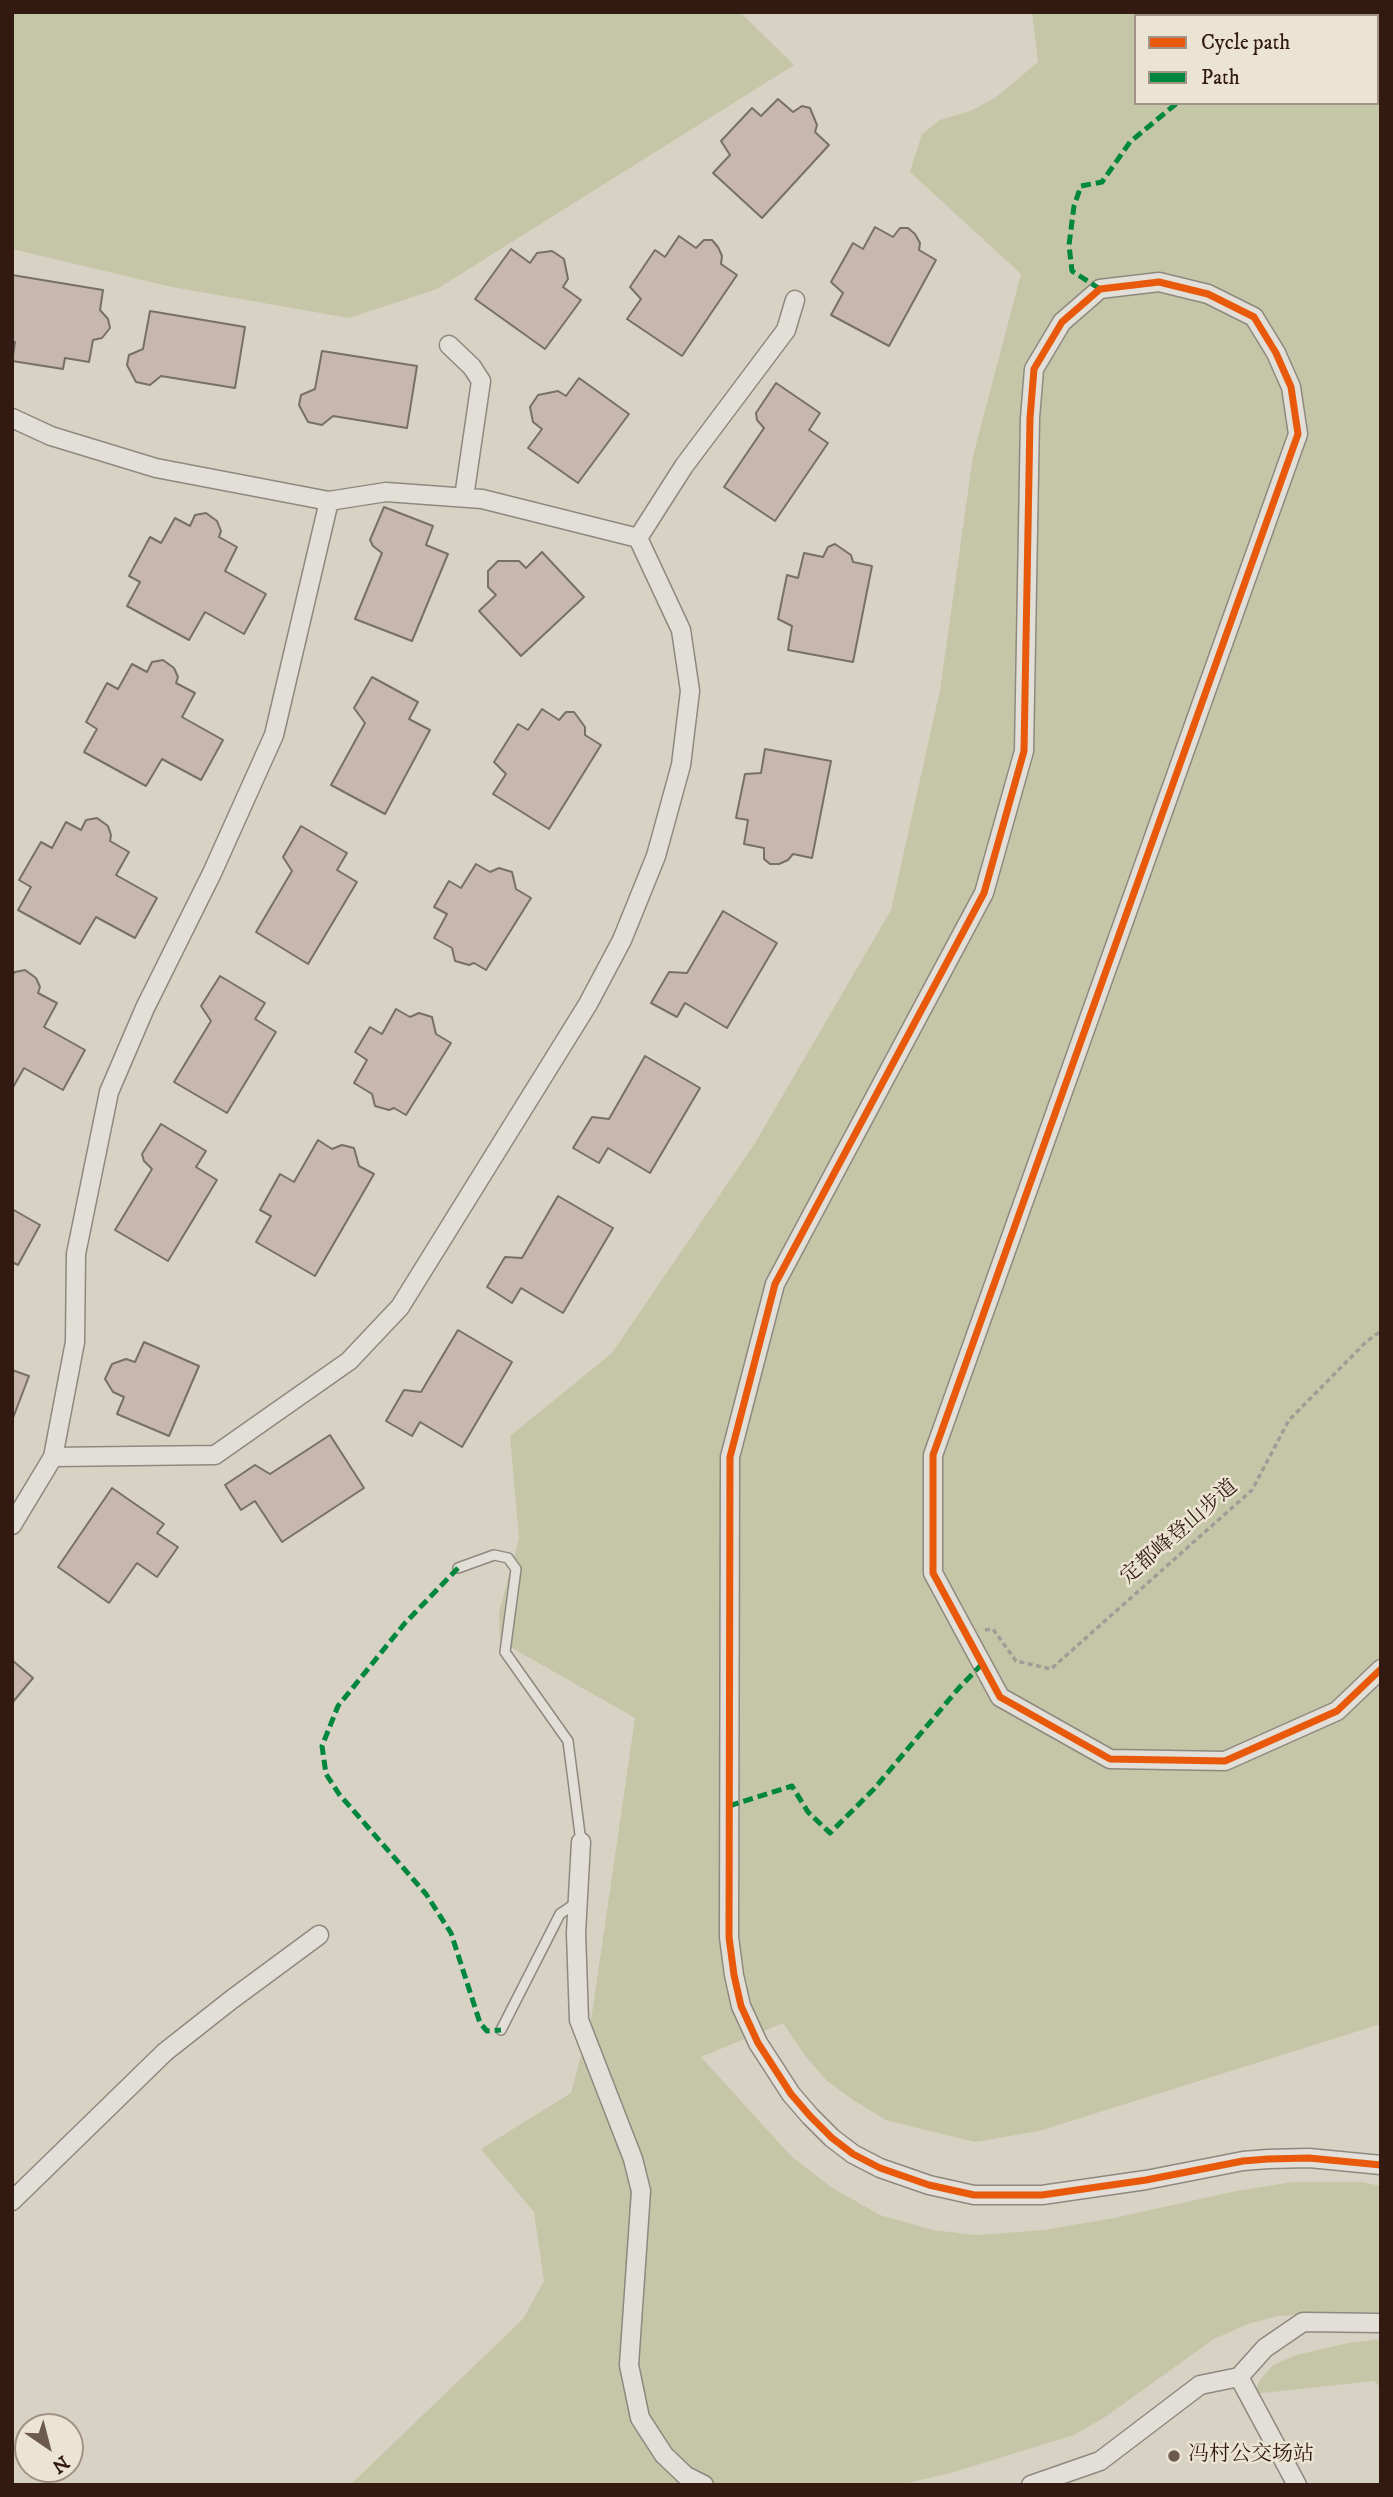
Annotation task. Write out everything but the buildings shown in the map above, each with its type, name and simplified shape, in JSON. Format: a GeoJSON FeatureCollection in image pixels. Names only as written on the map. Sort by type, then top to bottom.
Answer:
{"type":"FeatureCollection","features":[{"type":"Feature","properties":{"kind":"street"},"geometry":{"type":"LineString","coordinates":[[1381,1670],[1337,1711],[1225,1761],[1110,1759],[1000,1697],[933,1573],[933,1455],[1298,434],[1291,387],[1276,353],[1254,317],[1208,294],[1159,282],[1100,289],[1062,322],[1034,369],[1030,418],[1024,751],[984,892],[775,1284],[730,1457],[729,1937],[741,2006],[758,2043],[791,2094],[832,2138],[853,2154],[902,2176],[974,2195],[1002,2196],[1042,2194],[1146,2180],[1243,2161],[1309,2158],[1381,2165]]}},
{"type":"Feature","properties":{"kind":"street"},"geometry":{"type":"LineString","coordinates":[[638,538],[684,466],[786,330],[795,300]]}},
{"type":"Feature","properties":{"kind":"street"},"geometry":{"type":"LineString","coordinates":[[449,345],[472,367],[481,382],[464,498]]}},
{"type":"Feature","properties":{"kind":"street"},"geometry":{"type":"LineString","coordinates":[[12,418],[51,436],[156,468],[328,501],[386,492],[482,499],[638,538]]}},
{"type":"Feature","properties":{"kind":"street"},"geometry":{"type":"LineString","coordinates":[[12,1525],[53,1457],[75,1342],[76,1254],[109,1092],[145,1008],[212,873],[274,735],[328,501]]}},
{"type":"Feature","properties":{"kind":"street"},"geometry":{"type":"LineString","coordinates":[[53,1457],[215,1455],[349,1362],[400,1307],[588,1004],[622,940],[656,856],[681,765],[690,691],[681,630],[638,538]]}},
{"type":"Feature","properties":{"kind":"street"},"geometry":{"type":"LineString","coordinates":[[581,1842],[576,1933],[579,2020],[633,2159],[641,2191],[629,2365],[640,2418],[664,2455],[686,2476],[704,2485]]}},
{"type":"Feature","properties":{"kind":"street"},"geometry":{"type":"LineString","coordinates":[[12,2201],[165,2052],[319,1935]]}},
{"type":"Feature","properties":{"kind":"street"},"geometry":{"type":"LineString","coordinates":[[1031,2485],[1100,2461],[1200,2385],[1239,2376],[1265,2348],[1303,2322],[1381,2323]]}},
{"type":"Feature","properties":{"kind":"street"},"geometry":{"type":"LineString","coordinates":[[1239,2376],[1297,2485]]}},
{"type":"Feature","properties":{"kind":"lane"},"geometry":{"type":"LineString","coordinates":[[458,1568],[494,1555],[508,1558],[516,1569],[505,1652],[568,1741],[581,1842]]}},
{"type":"Feature","properties":{"kind":"lane"},"geometry":{"type":"LineString","coordinates":[[501,2030],[559,1914],[578,1902]]}},
{"type":"Feature","properties":{"kind":"green space"},"geometry":{"type":"Polygon","coordinates":[[[12,12],[740,12],[794,65],[437,289],[349,318],[172,287],[12,249],[12,12]]]}},
{"type":"Feature","properties":{"kind":"green space"},"geometry":{"type":"Polygon","coordinates":[[[1032,12],[1381,12],[1381,2024],[1039,2131],[975,2142],[886,2120],[853,2100],[826,2080],[803,2053],[783,2023],[701,2057],[791,2156],[831,2187],[880,2215],[933,2230],[976,2235],[1044,2230],[1293,2182],[1361,2182],[1381,2186],[1381,2312],[1278,2316],[1248,2324],[1214,2339],[1105,2417],[1074,2435],[954,2472],[900,2485],[350,2485],[523,2319],[544,2281],[534,2212],[481,2149],[571,2093],[592,2014],[635,1718],[500,1641],[499,1612],[519,1539],[510,1436],[612,1353],[755,1143],[891,910],[940,690],[973,456],[1021,274],[910,172],[922,134],[940,120],[970,111],[995,98],[1038,62],[1032,12]]]}},
{"type":"Feature","properties":{"kind":"green space"},"geometry":{"type":"Polygon","coordinates":[[[1381,2339],[1381,2388],[1374,2381],[1253,2394],[1260,2380],[1273,2365],[1296,2355],[1348,2343],[1381,2339]]]}},
{"type":"Feature","properties":{"kind":"marked path"},"geometry":{"type":"LineString","coordinates":[[1100,289],[1072,271],[1069,245],[1074,206],[1081,186],[1102,182],[1130,142],[1175,105]]}},
{"type":"Feature","properties":{"kind":"marked path"},"geometry":{"type":"LineString","coordinates":[[458,1568],[405,1623],[338,1706],[322,1746],[326,1774],[339,1794],[426,1894],[451,1933],[480,2023],[487,2031],[501,2030]]}},
{"type":"Feature","properties":{"kind":"marked path"},"geometry":{"type":"LineString","coordinates":[[729,1806],[792,1786],[808,1812],[830,1833],[874,1789],[982,1664]]}},
{"type":"Feature","properties":{"kind":"cycle path"},"geometry":{"type":"LineString","coordinates":[[1381,1669],[1337,1711],[1225,1761],[1110,1759],[1000,1697],[933,1573],[933,1455],[1298,434],[1291,387],[1276,353],[1254,317],[1208,294],[1159,282],[1100,289],[1062,322],[1034,369],[1030,418],[1024,751],[984,893],[775,1284],[730,1457],[729,1937],[734,1975],[741,2006],[758,2043],[791,2094],[810,2116],[853,2154],[880,2168],[929,2185],[974,2195],[1042,2195],[1146,2180],[1243,2161],[1309,2158],[1381,2165]]}},
{"type":"Feature","properties":{"kind":"place","name":"冯村公交场站"},"geometry":{"type":"Point","coordinates":[1174,2456]}}]}
